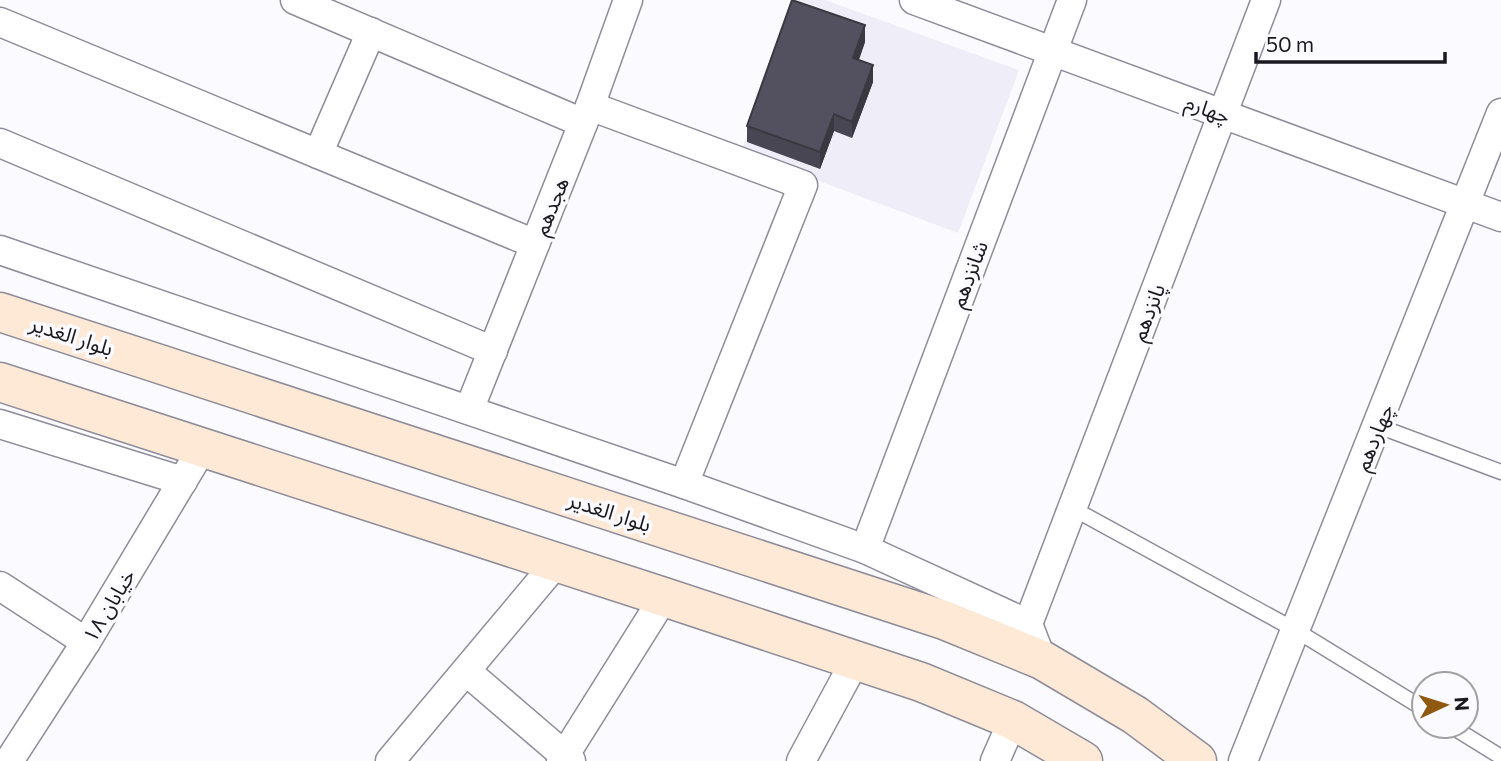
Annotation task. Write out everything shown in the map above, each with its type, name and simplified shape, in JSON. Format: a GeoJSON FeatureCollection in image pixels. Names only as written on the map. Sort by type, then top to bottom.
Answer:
{"type":"FeatureCollection","features":[{"type":"Feature","properties":{"kind":"main road","name":"بلوار الغدیر"},"geometry":{"type":"LineString","coordinates":[[0,312],[944,620],[1042,660],[1135,715],[1197,761]]}},
{"type":"Feature","properties":{"kind":"main road"},"geometry":{"type":"LineString","coordinates":[[0,382],[921,682],[1013,720],[1083,761]]}},
{"type":"Feature","properties":{"kind":"street"},"geometry":{"type":"LineString","coordinates":[[295,0],[371,33],[586,114],[803,185],[684,484]]}},
{"type":"Feature","properties":{"kind":"street","name":"هجدهم"},"geometry":{"type":"LineString","coordinates":[[469,410],[628,0]]}},
{"type":"Feature","properties":{"kind":"street","name":"چهارم"},"geometry":{"type":"LineString","coordinates":[[914,0],[1501,217]]}},
{"type":"Feature","properties":{"kind":"street","name":"شانزدهم"},"geometry":{"type":"LineString","coordinates":[[865,549],[1072,0]]}},
{"type":"Feature","properties":{"kind":"street","name":"پانزدهم"},"geometry":{"type":"LineString","coordinates":[[1028,624],[1266,0]]}},
{"type":"Feature","properties":{"kind":"street"},"geometry":{"type":"LineString","coordinates":[[0,22],[535,244]]}},
{"type":"Feature","properties":{"kind":"street"},"geometry":{"type":"LineString","coordinates":[[318,154],[371,33]]}},
{"type":"Feature","properties":{"kind":"street","name":"چهاردهم"},"geometry":{"type":"LineString","coordinates":[[1243,761],[1501,113]]}},
{"type":"Feature","properties":{"kind":"street"},"geometry":{"type":"LineString","coordinates":[[0,143],[493,351]]}},
{"type":"Feature","properties":{"kind":"street"},"geometry":{"type":"LineString","coordinates":[[0,250],[684,484],[865,549],[1028,624],[1042,660]]}},
{"type":"Feature","properties":{"kind":"street"},"geometry":{"type":"LineString","coordinates":[[0,424],[183,481]]}},
{"type":"Feature","properties":{"kind":"street","name":"خیابان ۱۸"},"geometry":{"type":"LineString","coordinates":[[9,761],[86,642],[203,447]]}},
{"type":"Feature","properties":{"kind":"street"},"geometry":{"type":"LineString","coordinates":[[390,761],[557,562]]}},
{"type":"Feature","properties":{"kind":"street"},"geometry":{"type":"LineString","coordinates":[[0,586],[86,642]]}},
{"type":"Feature","properties":{"kind":"street"},"geometry":{"type":"LineString","coordinates":[[466,670],[565,759],[664,597]]}},
{"type":"Feature","properties":{"kind":"street"},"geometry":{"type":"LineString","coordinates":[[801,761],[855,661]]}},
{"type":"Feature","properties":{"kind":"street"},"geometry":{"type":"LineString","coordinates":[[995,761],[1013,720]]}},
{"type":"Feature","properties":{"kind":"lane"},"geometry":{"type":"LineString","coordinates":[[1378,426],[1501,472]]}},
{"type":"Feature","properties":{"kind":"lane"},"geometry":{"type":"LineString","coordinates":[[1072,508],[1297,631],[1410,700]]}},
{"type":"Feature","properties":{"kind":"lane"},"geometry":{"type":"LineString","coordinates":[[1474,740],[1501,757]]}},
{"type":"Feature","properties":{"kind":"shaded area"},"geometry":{"type":"Polygon","coordinates":[[[797,0],[825,0],[1019,70],[958,233],[741,152],[797,0]]]}},
{"type":"Feature","properties":{"kind":"building"},"geometry":{"type":"Polygon","coordinates":[[[792,0],[865,25],[853,58],[873,65],[852,122],[834,114],[820,152],[747,126],[792,0]]]}}]}
